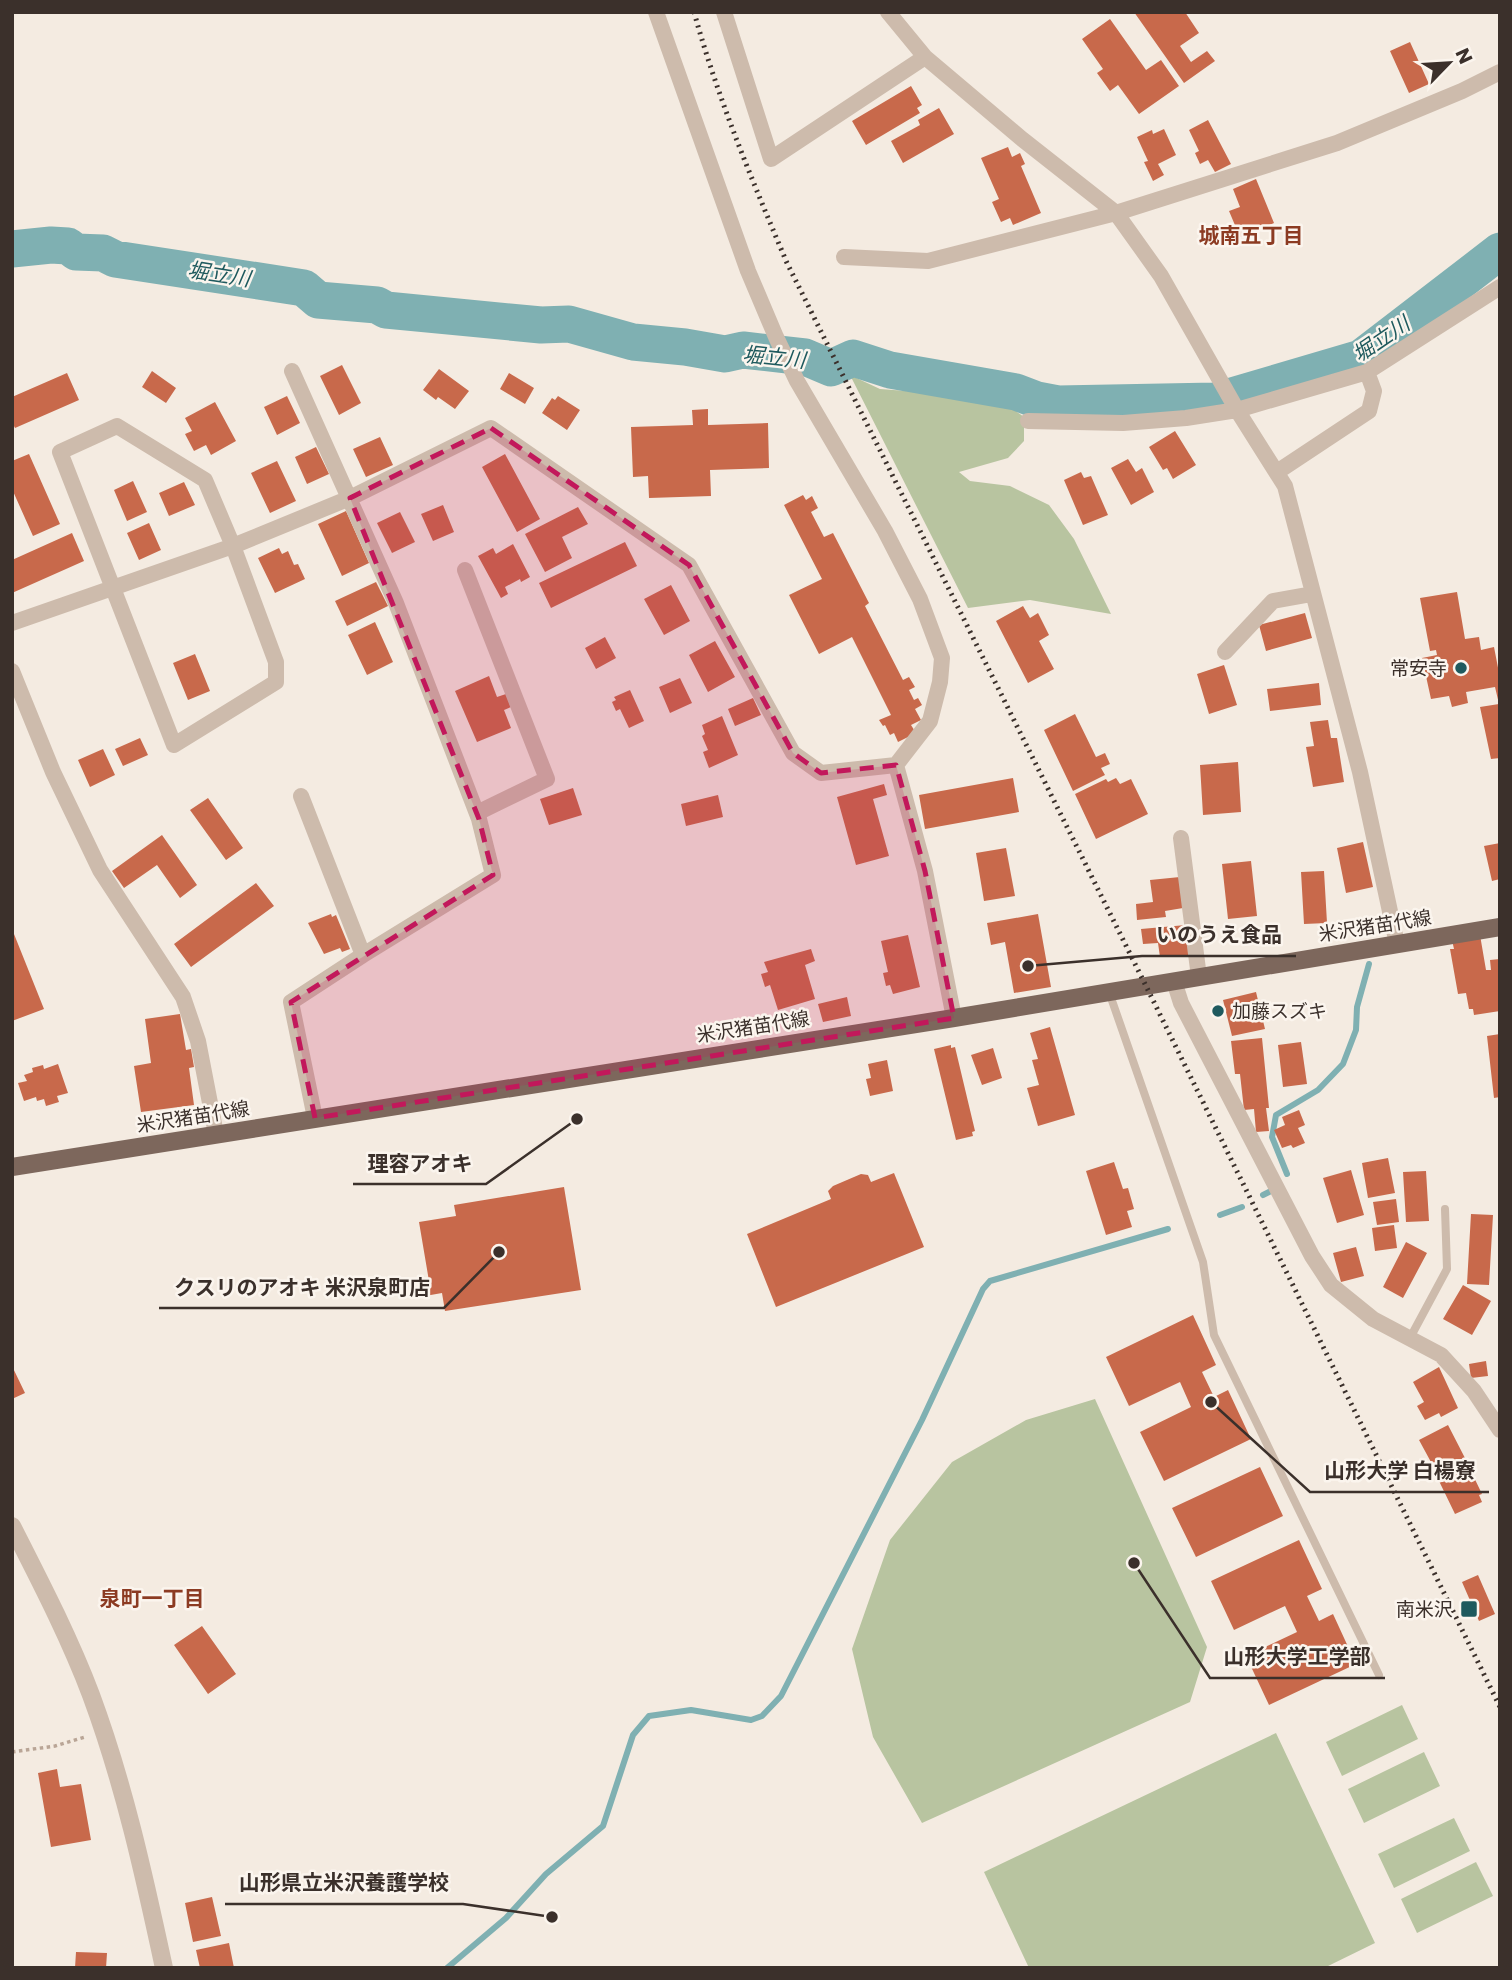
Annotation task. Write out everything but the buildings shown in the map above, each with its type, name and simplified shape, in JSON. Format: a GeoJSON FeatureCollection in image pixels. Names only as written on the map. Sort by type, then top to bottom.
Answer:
{"type":"FeatureCollection","features":[{"type":"Feature","properties":{"kind":"main road","name":"米沢猪苗代線"},"geometry":{"type":"LineString","coordinates":[[12,1167],[954,1018],[1500,927]]}},
{"type":"Feature","properties":{"kind":"street"},"geometry":{"type":"LineString","coordinates":[[12,623],[233,546],[350,498],[491,428],[689,565],[793,753],[821,773],[896,765],[930,721],[940,682],[942,658],[920,599],[885,531],[797,381],[776,337],[748,271],[656,12]]}},
{"type":"Feature","properties":{"kind":"street"},"geometry":{"type":"LineString","coordinates":[[724,12],[771,159],[925,57]]}},
{"type":"Feature","properties":{"kind":"street"},"geometry":{"type":"LineString","coordinates":[[888,12],[925,57],[1022,139],[1116,213],[1161,276],[1235,407],[1277,472],[1289,498],[1360,772],[1397,944]]}},
{"type":"Feature","properties":{"kind":"street"},"geometry":{"type":"LineString","coordinates":[[844,257],[928,261],[1116,213],[1337,143],[1462,92],[1500,72]]}},
{"type":"Feature","properties":{"kind":"street"},"geometry":{"type":"LineString","coordinates":[[1028,421],[1123,423],[1186,418],[1367,372],[1500,287]]}},
{"type":"Feature","properties":{"kind":"street"},"geometry":{"type":"LineString","coordinates":[[292,371],[396,603],[477,813],[494,875],[291,1002],[315,1118]]}},
{"type":"Feature","properties":{"kind":"street"},"geometry":{"type":"LineString","coordinates":[[1277,472],[1369,411],[1374,391],[1367,372]]}},
{"type":"Feature","properties":{"kind":"street"},"geometry":{"type":"LineString","coordinates":[[117,426],[205,480],[233,546],[276,662],[276,682],[174,745],[60,452],[117,426]]}},
{"type":"Feature","properties":{"kind":"street"},"geometry":{"type":"LineString","coordinates":[[465,570],[547,779],[477,813]]}},
{"type":"Feature","properties":{"kind":"street"},"geometry":{"type":"LineString","coordinates":[[1225,652],[1273,601],[1312,594]]}},
{"type":"Feature","properties":{"kind":"street"},"geometry":{"type":"LineString","coordinates":[[12,671],[53,772],[100,870],[183,997],[198,1041],[216,1134]]}},
{"type":"Feature","properties":{"kind":"street"},"geometry":{"type":"LineString","coordinates":[[896,765],[925,871],[954,1018]]}},
{"type":"Feature","properties":{"kind":"street"},"geometry":{"type":"LineString","coordinates":[[301,796],[363,955]]}},
{"type":"Feature","properties":{"kind":"street"},"geometry":{"type":"LineString","coordinates":[[1181,838],[1199,977]]}},
{"type":"Feature","properties":{"kind":"street"},"geometry":{"type":"LineString","coordinates":[[1174,981],[1181,1003],[1312,1256],[1331,1284],[1373,1319],[1441,1355],[1474,1391],[1500,1430]]}},
{"type":"Feature","properties":{"kind":"street"},"geometry":{"type":"LineString","coordinates":[[12,1526],[72,1651],[103,1730],[130,1816],[164,1968]]}},
{"type":"Feature","properties":{"kind":"lane"},"geometry":{"type":"LineString","coordinates":[[1110,992],[1203,1262],[1214,1335],[1380,1675]]}},
{"type":"Feature","properties":{"kind":"lane"},"geometry":{"type":"LineString","coordinates":[[1410,1338],[1447,1269],[1446,1209]]}},
{"type":"Feature","properties":{"kind":"path"},"geometry":{"type":"LineString","coordinates":[[12,1752],[78,1740],[103,1730]]}},
{"type":"Feature","properties":{"kind":"highlighted area"},"geometry":{"type":"Polygon","coordinates":[[[491,428],[689,565],[793,753],[821,773],[896,765],[925,871],[954,1018],[315,1118],[291,1002],[493,875],[479,819],[350,498],[491,428]]]}},
{"type":"Feature","properties":{"kind":"green space"},"geometry":{"type":"Polygon","coordinates":[[[850,375],[880,389],[998,398],[1024,417],[1024,441],[1008,458],[959,472],[970,481],[1010,486],[1049,505],[1074,539],[1111,614],[1030,600],[968,608],[850,375]]]}},
{"type":"Feature","properties":{"kind":"green space"},"geometry":{"type":"Polygon","coordinates":[[[1095,1399],[1207,1647],[1190,1702],[922,1823],[873,1737],[852,1649],[890,1540],[952,1462],[1026,1420],[1095,1399]]]}},
{"type":"Feature","properties":{"kind":"green space"},"geometry":{"type":"Polygon","coordinates":[[[1402,1705],[1418,1739],[1342,1776],[1326,1742],[1402,1705]]]}},
{"type":"Feature","properties":{"kind":"green space"},"geometry":{"type":"Polygon","coordinates":[[[1276,1733],[1375,1943],[1324,1968],[1029,1968],[984,1872],[1276,1733]]]}},
{"type":"Feature","properties":{"kind":"green space"},"geometry":{"type":"Polygon","coordinates":[[[1424,1752],[1440,1786],[1364,1823],[1348,1789],[1424,1752]]]}},
{"type":"Feature","properties":{"kind":"green space"},"geometry":{"type":"Polygon","coordinates":[[[1454,1818],[1470,1851],[1394,1888],[1378,1854],[1454,1818]]]}},
{"type":"Feature","properties":{"kind":"green space"},"geometry":{"type":"Polygon","coordinates":[[[1476,1862],[1493,1896],[1417,1933],[1401,1899],[1476,1862]]]}},
{"type":"Feature","properties":{"kind":"waterway","name":"堀立川"},"geometry":{"type":"LineString","coordinates":[[12,249],[68,246],[76,252],[103,253],[115,259],[304,288],[318,300],[377,305],[386,310],[541,325],[569,324],[633,342],[725,354],[743,350],[805,357],[831,368],[853,358],[890,370],[1016,392],[1058,404],[1215,401],[1361,358],[1500,251]]}},
{"type":"Feature","properties":{"kind":"waterway"},"geometry":{"type":"LineString","coordinates":[[1287,1174],[1272,1137],[1276,1115],[1318,1090],[1343,1064],[1356,1030],[1357,1007],[1369,964]]}},
{"type":"Feature","properties":{"kind":"waterway"},"geometry":{"type":"LineString","coordinates":[[1263,1195],[1269,1192]]}},
{"type":"Feature","properties":{"kind":"waterway"},"geometry":{"type":"LineString","coordinates":[[1220,1215],[1242,1207]]}},
{"type":"Feature","properties":{"kind":"waterway"},"geometry":{"type":"LineString","coordinates":[[447,1968],[506,1918],[546,1874],[603,1826],[633,1735],[649,1716],[691,1710],[751,1720],[762,1716],[781,1696],[922,1420],[983,1289],[990,1281],[1168,1229]]}},
{"type":"Feature","properties":{"kind":"railway"},"geometry":{"type":"LineString","coordinates":[[694,12],[725,108],[787,263],[1500,1707]]}},
{"type":"Feature","properties":{"kind":"place","name":"常安寺"},"geometry":{"type":"Point","coordinates":[1461,668]}},
{"type":"Feature","properties":{"kind":"place","name":"いのうえ食品"},"geometry":{"type":"Point","coordinates":[1028,966]}},
{"type":"Feature","properties":{"kind":"place","name":"加藤スズキ"},"geometry":{"type":"Point","coordinates":[1218,1011]}},
{"type":"Feature","properties":{"kind":"place","name":"理容アオキ"},"geometry":{"type":"Point","coordinates":[577,1119]}},
{"type":"Feature","properties":{"kind":"place","name":"クスリのアオキ 米沢泉町店"},"geometry":{"type":"Point","coordinates":[499,1252]}},
{"type":"Feature","properties":{"kind":"place","name":"山形大学 白楊寮"},"geometry":{"type":"Point","coordinates":[1211,1402]}},
{"type":"Feature","properties":{"kind":"place","name":"山形大学工学部"},"geometry":{"type":"Point","coordinates":[1134,1563]}},
{"type":"Feature","properties":{"kind":"place","name":"南米沢"},"geometry":{"type":"Point","coordinates":[1469,1609]}},
{"type":"Feature","properties":{"kind":"place","name":"山形県立米沢養護学校"},"geometry":{"type":"Point","coordinates":[552,1917]}},
{"type":"Feature","properties":{"kind":"district","name":"城南五丁目"},"geometry":{"type":"Point","coordinates":[1251,235]}},
{"type":"Feature","properties":{"kind":"district","name":"泉町一丁目"},"geometry":{"type":"Point","coordinates":[152,1598]}}]}
